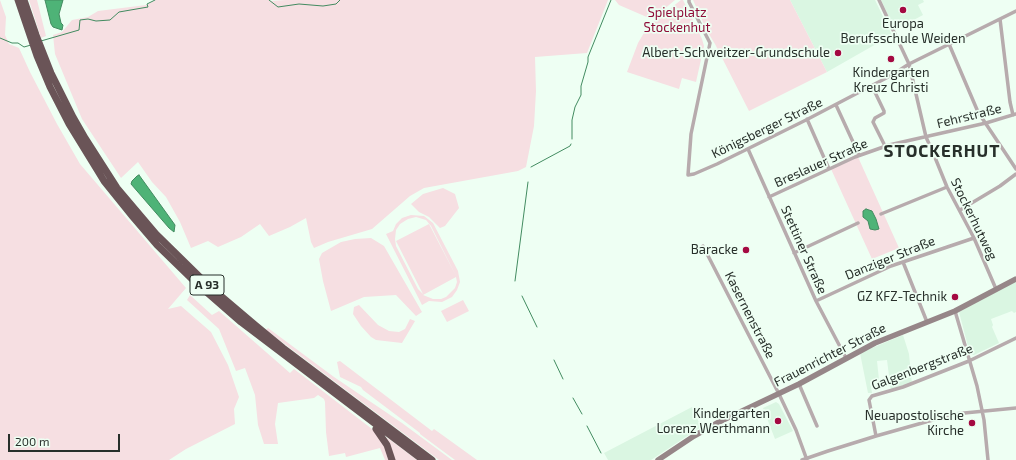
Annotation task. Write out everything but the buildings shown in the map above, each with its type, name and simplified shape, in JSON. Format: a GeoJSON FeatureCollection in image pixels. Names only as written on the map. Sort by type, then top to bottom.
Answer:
{"type":"FeatureCollection","features":[{"type":"Feature","properties":{"kind":"highway","name":"A 93"},"geometry":{"type":"LineString","coordinates":[[18,0],[60,106],[92,162],[120,202],[157,245],[194,281],[241,322],[368,420],[423,460]]}},
{"type":"Feature","properties":{"kind":"highway","name":"A 93"},"geometry":{"type":"LineString","coordinates":[[24,0],[33,36]]}},
{"type":"Feature","properties":{"kind":"highway","name":"A 93"},"geometry":{"type":"LineString","coordinates":[[40,55],[84,138],[117,188],[156,234],[209,286],[283,348],[432,460]]}},
{"type":"Feature","properties":{"kind":"highway"},"geometry":{"type":"LineString","coordinates":[[368,420],[385,440],[392,460]]}},
{"type":"Feature","properties":{"kind":"main road","name":"Frauenrichter Straße"},"geometry":{"type":"LineString","coordinates":[[658,460],[707,429],[799,384],[846,358],[885,339],[955,311],[1016,278]]}},
{"type":"Feature","properties":{"kind":"street","name":"Königsberger Straße"},"geometry":{"type":"LineString","coordinates":[[689,0],[710,43],[691,134],[688,175],[694,174],[748,149],[836,105],[910,64],[1016,11]]}},
{"type":"Feature","properties":{"kind":"street","name":"Stockerhutweg"},"geometry":{"type":"LineString","coordinates":[[879,0],[910,64],[926,137],[947,186],[974,238],[996,289]]}},
{"type":"Feature","properties":{"kind":"street"},"geometry":{"type":"LineString","coordinates":[[1000,19],[1010,102],[1015,114]]}},
{"type":"Feature","properties":{"kind":"street"},"geometry":{"type":"LineString","coordinates":[[949,44],[978,112],[1016,169]]}},
{"type":"Feature","properties":{"kind":"street"},"geometry":{"type":"LineString","coordinates":[[872,86],[884,112],[875,118],[873,122],[886,146]]}},
{"type":"Feature","properties":{"kind":"street"},"geometry":{"type":"LineString","coordinates":[[836,105],[859,156]]}},
{"type":"Feature","properties":{"kind":"street","name":"Fehrstraße"},"geometry":{"type":"LineString","coordinates":[[926,137],[986,123],[1015,114]]}},
{"type":"Feature","properties":{"kind":"street"},"geometry":{"type":"LineString","coordinates":[[808,119],[829,170]]}},
{"type":"Feature","properties":{"kind":"street","name":"Breslauer Straße"},"geometry":{"type":"LineString","coordinates":[[770,197],[859,156],[909,139],[926,137]]}},
{"type":"Feature","properties":{"kind":"street","name":"Stettiner Straße"},"geometry":{"type":"LineString","coordinates":[[748,149],[816,301],[846,358]]}},
{"type":"Feature","properties":{"kind":"street"},"geometry":{"type":"LineString","coordinates":[[960,210],[1000,186],[1016,174]]}},
{"type":"Feature","properties":{"kind":"street"},"geometry":{"type":"LineString","coordinates":[[881,214],[947,186]]}},
{"type":"Feature","properties":{"kind":"street"},"geometry":{"type":"LineString","coordinates":[[794,253],[858,224]]}},
{"type":"Feature","properties":{"kind":"street","name":"Danziger Straße"},"geometry":{"type":"LineString","coordinates":[[816,301],[873,274],[903,262],[974,238]]}},
{"type":"Feature","properties":{"kind":"street","name":"Kasernenstraße"},"geometry":{"type":"LineString","coordinates":[[702,246],[779,394],[796,430],[806,460]]}},
{"type":"Feature","properties":{"kind":"street"},"geometry":{"type":"LineString","coordinates":[[903,262],[927,322]]}},
{"type":"Feature","properties":{"kind":"street"},"geometry":{"type":"LineString","coordinates":[[955,311],[977,386],[982,411],[988,460]]}},
{"type":"Feature","properties":{"kind":"street","name":"Galgenbergstraße"},"geometry":{"type":"LineString","coordinates":[[876,436],[870,400],[872,396],[903,387],[969,361],[1016,338]]}},
{"type":"Feature","properties":{"kind":"street"},"geometry":{"type":"LineString","coordinates":[[799,384],[817,426]]}},
{"type":"Feature","properties":{"kind":"street"},"geometry":{"type":"LineString","coordinates":[[806,460],[828,450],[954,414],[1016,408]]}},
{"type":"Feature","properties":{"kind":"shaded area"},"geometry":{"type":"Polygon","coordinates":[[[45,0],[63,0],[59,14],[63,25],[62,30],[53,27],[51,24],[45,0]]]}},
{"type":"Feature","properties":{"kind":"shaded area","name":"Albert-Schweitzer-Grundschule"},"geometry":{"type":"Polygon","coordinates":[[[790,0],[875,0],[892,35],[827,72],[790,0]]]}},
{"type":"Feature","properties":{"kind":"shaded area","name":"Europa Berufsschule Weiden"},"geometry":{"type":"Polygon","coordinates":[[[881,0],[923,0],[924,2],[918,5],[923,15],[895,30],[881,0]]]}},
{"type":"Feature","properties":{"kind":"shaded area"},"geometry":{"type":"Polygon","coordinates":[[[139,175],[175,225],[174,232],[131,184],[132,181],[139,175]]]}},
{"type":"Feature","properties":{"kind":"shaded area"},"geometry":{"type":"Polygon","coordinates":[[[866,209],[872,211],[879,229],[870,229],[868,221],[863,217],[863,211],[866,209]]]}},
{"type":"Feature","properties":{"kind":"shaded area"},"geometry":{"type":"Polygon","coordinates":[[[1016,281],[1016,312],[1014,313],[1012,311],[991,319],[993,325],[992,327],[999,343],[974,355],[970,354],[959,312],[1016,281]]]}},
{"type":"Feature","properties":{"kind":"shaded area"},"geometry":{"type":"Polygon","coordinates":[[[903,335],[909,354],[912,384],[891,392],[887,360],[877,361],[879,380],[870,381],[872,393],[868,393],[860,353],[903,335]]]}},
{"type":"Feature","properties":{"kind":"shaded area","name":"Kindergarten Lorenz Werthmann"},"geometry":{"type":"Polygon","coordinates":[[[776,402],[779,404],[793,431],[775,439],[763,408],[776,402]]]}},
{"type":"Feature","properties":{"kind":"shaded area"},"geometry":{"type":"Polygon","coordinates":[[[692,407],[701,427],[651,460],[608,460],[604,453],[692,407]]]}},
{"type":"Feature","properties":{"kind":"green space"},"geometry":{"type":"Polygon","coordinates":[[[0,0],[6,17],[5,35],[9,44],[19,48],[57,124],[80,164],[186,288],[168,309],[181,306],[211,332],[228,365],[239,397],[234,409],[235,424],[186,449],[169,460],[0,460],[0,0]]]}},
{"type":"Feature","properties":{"kind":"green space"},"geometry":{"type":"Polygon","coordinates":[[[29,0],[37,0],[46,36],[41,38],[29,0]]]}},
{"type":"Feature","properties":{"kind":"green space"},"geometry":{"type":"Polygon","coordinates":[[[155,0],[608,0],[587,53],[535,57],[536,91],[534,126],[526,167],[518,171],[424,188],[410,196],[372,229],[328,242],[314,248],[311,242],[306,218],[269,236],[260,224],[241,237],[218,247],[208,241],[191,248],[180,222],[166,197],[152,182],[138,162],[121,178],[82,119],[55,54],[53,35],[62,32],[72,20],[88,17],[98,11],[146,5],[155,0]]]}},
{"type":"Feature","properties":{"kind":"green space"},"geometry":{"type":"Polygon","coordinates":[[[615,0],[675,0],[656,16],[649,18],[619,5],[615,0]]]}},
{"type":"Feature","properties":{"kind":"green space","name":"Spielplatz Stockenhut"},"geometry":{"type":"Polygon","coordinates":[[[683,0],[688,10],[704,46],[696,82],[682,78],[679,89],[627,72],[638,43],[648,26],[683,0]]]}},
{"type":"Feature","properties":{"kind":"green space"},"geometry":{"type":"Polygon","coordinates":[[[693,0],[790,0],[827,72],[749,111],[707,31],[693,0]]]}},
{"type":"Feature","properties":{"kind":"green space"},"geometry":{"type":"Polygon","coordinates":[[[858,157],[899,248],[872,259],[831,169],[858,157]]]}},
{"type":"Feature","properties":{"kind":"green space"},"geometry":{"type":"Polygon","coordinates":[[[443,188],[455,194],[459,208],[445,226],[440,228],[429,217],[419,212],[411,204],[423,194],[443,188]]]}},
{"type":"Feature","properties":{"kind":"green space"},"geometry":{"type":"Polygon","coordinates":[[[411,215],[424,216],[433,223],[458,271],[460,282],[452,297],[442,302],[429,301],[422,305],[386,234],[393,231],[396,224],[402,218],[411,215]],[[416,217],[408,219],[400,224],[396,230],[395,239],[396,246],[418,289],[423,294],[396,241],[429,224],[456,276],[431,226],[426,220],[416,217]],[[456,277],[423,295],[433,299],[441,299],[446,297],[455,288],[457,282],[456,277]]]}},
{"type":"Feature","properties":{"kind":"green space"},"geometry":{"type":"Polygon","coordinates":[[[371,238],[384,246],[422,312],[416,316],[396,295],[364,297],[331,311],[319,259],[322,253],[341,242],[371,238]]]}},
{"type":"Feature","properties":{"kind":"green space"},"geometry":{"type":"Polygon","coordinates":[[[190,295],[212,315],[219,311],[290,373],[294,369],[372,429],[380,437],[390,460],[385,460],[380,448],[346,457],[345,453],[329,456],[326,432],[325,402],[324,399],[318,395],[314,398],[278,403],[275,424],[278,444],[264,444],[258,425],[255,395],[245,368],[236,371],[219,329],[187,300],[190,295]]]}},
{"type":"Feature","properties":{"kind":"green space"},"geometry":{"type":"Polygon","coordinates":[[[463,300],[469,311],[447,322],[441,311],[463,300]]]}},
{"type":"Feature","properties":{"kind":"green space"},"geometry":{"type":"Polygon","coordinates":[[[359,305],[378,325],[389,331],[399,332],[405,329],[410,319],[415,321],[402,343],[376,340],[371,337],[361,326],[353,314],[354,307],[359,305]]]}},
{"type":"Feature","properties":{"kind":"green space"},"geometry":{"type":"Polygon","coordinates":[[[268,328],[334,377],[402,423],[452,460],[439,460],[266,330],[268,328]]]}},
{"type":"Feature","properties":{"kind":"green space"},"geometry":{"type":"Polygon","coordinates":[[[340,361],[432,431],[434,429],[477,460],[455,460],[361,387],[340,377],[337,362],[340,361]]]}},
{"type":"Feature","properties":{"kind":"green space"},"geometry":{"type":"Polygon","coordinates":[[[385,437],[389,439],[417,460],[394,460],[385,437]]]}},
{"type":"Feature","properties":{"kind":"waterway"},"geometry":{"type":"LineString","coordinates":[[41,41],[79,30],[80,20],[110,20],[119,12],[148,7],[147,4],[155,0]]}},
{"type":"Feature","properties":{"kind":"waterway"},"geometry":{"type":"LineString","coordinates":[[269,0],[278,7],[299,4],[323,6],[336,4],[340,0]]}},
{"type":"Feature","properties":{"kind":"waterway"},"geometry":{"type":"LineString","coordinates":[[572,139],[572,120],[575,107],[581,95],[581,86],[588,57],[611,0]]}},
{"type":"Feature","properties":{"kind":"waterway"},"geometry":{"type":"LineString","coordinates":[[0,38],[12,43],[18,43],[24,47],[31,45]]}},
{"type":"Feature","properties":{"kind":"waterway"},"geometry":{"type":"LineString","coordinates":[[531,167],[570,146],[571,144]]}},
{"type":"Feature","properties":{"kind":"waterway"},"geometry":{"type":"LineString","coordinates":[[515,281],[528,182]]}},
{"type":"Feature","properties":{"kind":"waterway"},"geometry":{"type":"LineString","coordinates":[[522,296],[537,327]]}},
{"type":"Feature","properties":{"kind":"waterway"},"geometry":{"type":"LineString","coordinates":[[554,360],[563,379]]}},
{"type":"Feature","properties":{"kind":"waterway"},"geometry":{"type":"LineString","coordinates":[[573,398],[582,414]]}},
{"type":"Feature","properties":{"kind":"waterway"},"geometry":{"type":"LineString","coordinates":[[587,426],[601,453]]}},
{"type":"Feature","properties":{"kind":"place","name":"Europa Berufsschule Weiden"},"geometry":{"type":"Point","coordinates":[903,10]}},
{"type":"Feature","properties":{"kind":"place","name":"Albert-Schweitzer-Grundschule"},"geometry":{"type":"Point","coordinates":[838,53]}},
{"type":"Feature","properties":{"kind":"place","name":"Kindergarten Kreuz Christi"},"geometry":{"type":"Point","coordinates":[891,59]}},
{"type":"Feature","properties":{"kind":"place","name":"Baracke"},"geometry":{"type":"Point","coordinates":[746,250]}},
{"type":"Feature","properties":{"kind":"place","name":"GZ KFZ-Technik"},"geometry":{"type":"Point","coordinates":[955,297]}},
{"type":"Feature","properties":{"kind":"place","name":"Kindergarten Lorenz Werthmann"},"geometry":{"type":"Point","coordinates":[778,421]}},
{"type":"Feature","properties":{"kind":"place","name":"Neuapostolische Kirche"},"geometry":{"type":"Point","coordinates":[972,423]}},
{"type":"Feature","properties":{"kind":"district","name":"STOCKERHUT"},"geometry":{"type":"Point","coordinates":[942,151]}}]}
